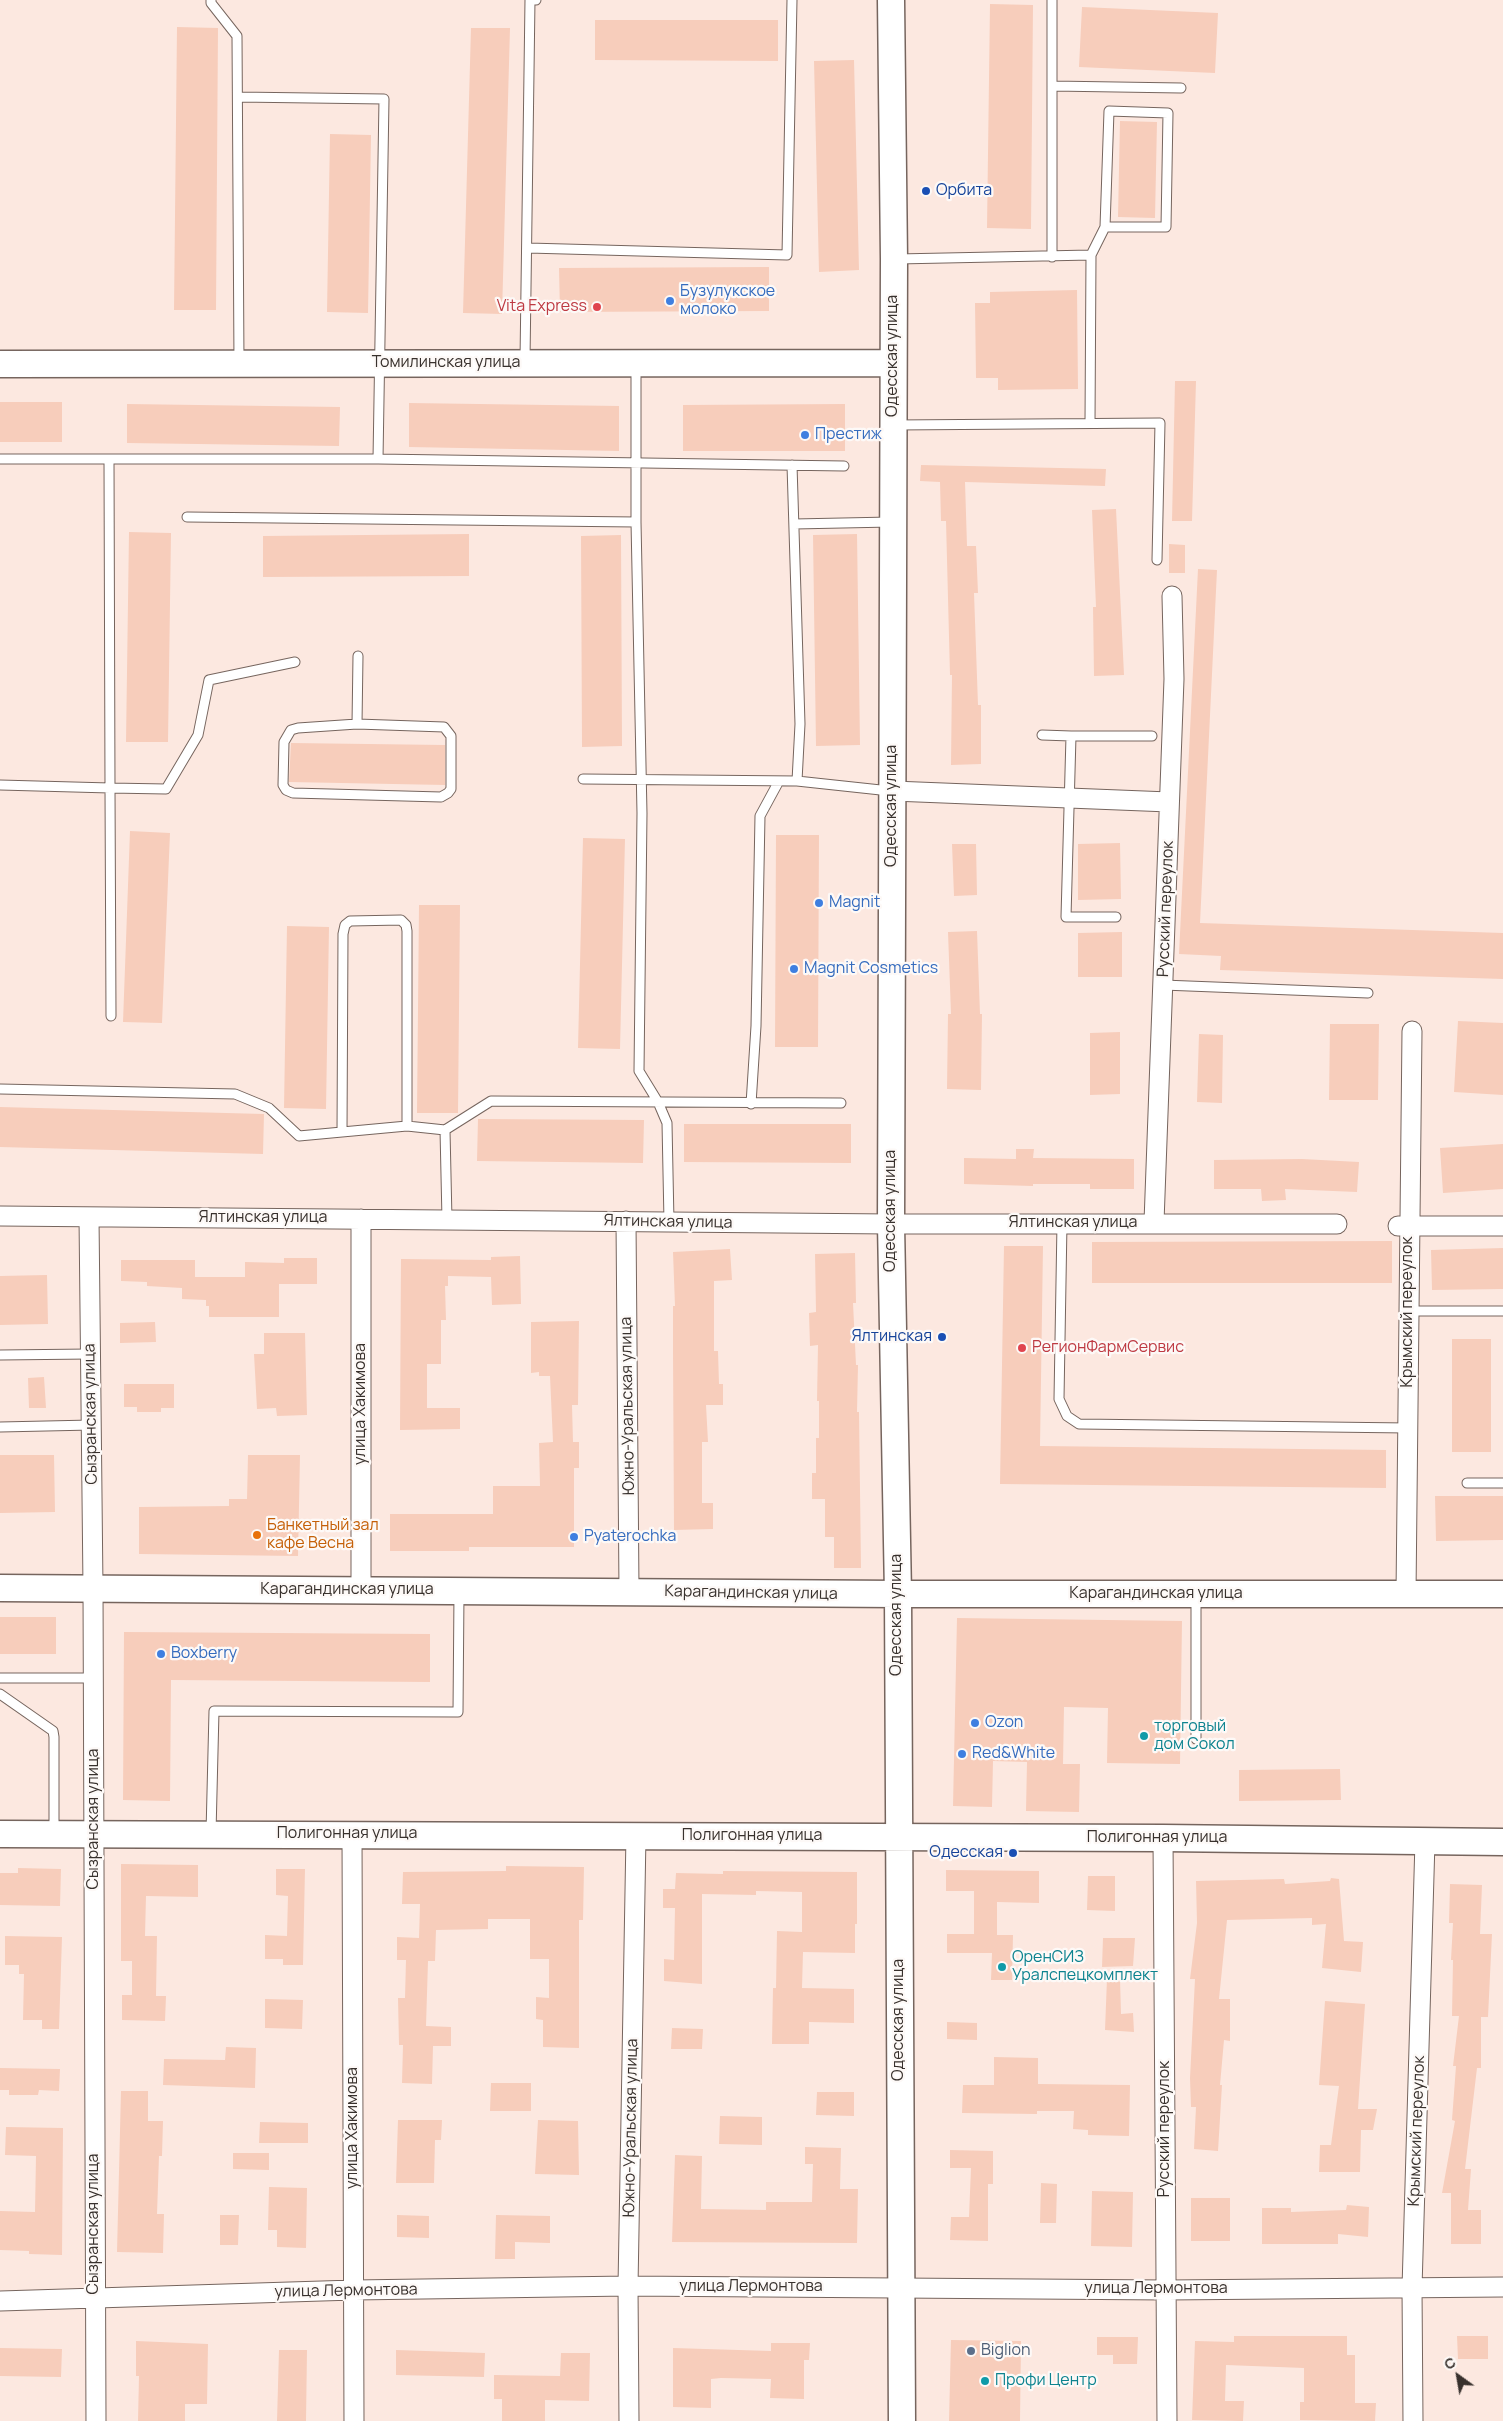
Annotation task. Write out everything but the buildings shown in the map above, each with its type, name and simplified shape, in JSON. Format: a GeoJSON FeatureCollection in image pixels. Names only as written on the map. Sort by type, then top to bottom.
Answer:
{"type":"FeatureCollection","features":[{"type":"Feature","properties":{"kind":"street","name":"Одесская улица"},"geometry":{"type":"LineString","coordinates":[[891,0],[894,259],[891,1224],[898,1594],[902,2421]]}},
{"type":"Feature","properties":{"kind":"street","name":"Томилинская улица"},"geometry":{"type":"LineString","coordinates":[[0,364],[893,363]]}},
{"type":"Feature","properties":{"kind":"street","name":"Русский переулок"},"geometry":{"type":"LineString","coordinates":[[1154,1222],[1174,679],[1172,596]]}},
{"type":"Feature","properties":{"kind":"street"},"geometry":{"type":"LineString","coordinates":[[892,791],[1169,802]]}},
{"type":"Feature","properties":{"kind":"street","name":"Крымский переулок"},"geometry":{"type":"LineString","coordinates":[[1406,1594],[1409,1311],[1403,1226],[1412,1031]]}},
{"type":"Feature","properties":{"kind":"street","name":"Ялтинская улица"},"geometry":{"type":"LineString","coordinates":[[0,1216],[891,1224],[1154,1222],[1337,1224]]}},
{"type":"Feature","properties":{"kind":"street","name":"Сызранская улица"},"geometry":{"type":"LineString","coordinates":[[89,1217],[94,1678],[94,2298],[96,2421]]}},
{"type":"Feature","properties":{"kind":"street","name":"улица Хакимова"},"geometry":{"type":"LineString","coordinates":[[361,1219],[361,1590]]}},
{"type":"Feature","properties":{"kind":"street","name":"Южно-Уральская улица"},"geometry":{"type":"LineString","coordinates":[[626,1221],[629,1592]]}},
{"type":"Feature","properties":{"kind":"street"},"geometry":{"type":"LineString","coordinates":[[1403,1226],[1503,1226]]}},
{"type":"Feature","properties":{"kind":"street","name":"Карагандинская улица"},"geometry":{"type":"LineString","coordinates":[[0,1588],[898,1594],[1503,1594]]}},
{"type":"Feature","properties":{"kind":"street","name":"Полигонная улица"},"geometry":{"type":"LineString","coordinates":[[0,1834],[636,1835],[1503,1842]]}},
{"type":"Feature","properties":{"kind":"street","name":"улица Хакимова"},"geometry":{"type":"LineString","coordinates":[[352,1834],[354,2421]]}},
{"type":"Feature","properties":{"kind":"street","name":"Южно-Уральская улица"},"geometry":{"type":"LineString","coordinates":[[629,2421],[628,2286],[636,1835]]}},
{"type":"Feature","properties":{"kind":"street","name":"Русский переулок"},"geometry":{"type":"LineString","coordinates":[[1163,1838],[1167,2421]]}},
{"type":"Feature","properties":{"kind":"street","name":"Крымский переулок"},"geometry":{"type":"LineString","coordinates":[[1413,2421],[1412,2288],[1425,1841]]}},
{"type":"Feature","properties":{"kind":"street","name":"улица Лермонтова"},"geometry":{"type":"LineString","coordinates":[[0,2301],[354,2290],[628,2286],[1166,2290],[1503,2287]]}},
{"type":"Feature","properties":{"kind":"lane"},"geometry":{"type":"LineString","coordinates":[[211,0],[211,3],[237,36],[240,364]]}},
{"type":"Feature","properties":{"kind":"lane"},"geometry":{"type":"LineString","coordinates":[[525,363],[530,0],[536,0]]}},
{"type":"Feature","properties":{"kind":"lane"},"geometry":{"type":"LineString","coordinates":[[528,248],[787,255],[792,0]]}},
{"type":"Feature","properties":{"kind":"lane"},"geometry":{"type":"LineString","coordinates":[[1052,0],[1052,257]]}},
{"type":"Feature","properties":{"kind":"lane"},"geometry":{"type":"LineString","coordinates":[[1052,86],[1180,88]]}},
{"type":"Feature","properties":{"kind":"lane"},"geometry":{"type":"LineString","coordinates":[[238,97],[384,99],[378,459]]}},
{"type":"Feature","properties":{"kind":"lane"},"geometry":{"type":"LineString","coordinates":[[1090,423],[1091,255],[1105,228],[1109,111],[1168,113],[1166,227],[1105,228]]}},
{"type":"Feature","properties":{"kind":"lane"},"geometry":{"type":"LineString","coordinates":[[894,259],[1091,255]]}},
{"type":"Feature","properties":{"kind":"lane"},"geometry":{"type":"LineString","coordinates":[[636,363],[638,463],[636,522],[641,779],[639,1071],[658,1102],[667,1122],[669,1222]]}},
{"type":"Feature","properties":{"kind":"lane"},"geometry":{"type":"LineString","coordinates":[[893,425],[1160,423],[1157,560]]}},
{"type":"Feature","properties":{"kind":"lane"},"geometry":{"type":"LineString","coordinates":[[0,459],[378,459],[844,466]]}},
{"type":"Feature","properties":{"kind":"lane"},"geometry":{"type":"LineString","coordinates":[[109,459],[111,1016]]}},
{"type":"Feature","properties":{"kind":"lane"},"geometry":{"type":"LineString","coordinates":[[792,465],[800,724],[798,781]]}},
{"type":"Feature","properties":{"kind":"lane"},"geometry":{"type":"LineString","coordinates":[[187,517],[636,522]]}},
{"type":"Feature","properties":{"kind":"lane"},"geometry":{"type":"LineString","coordinates":[[794,524],[892,522]]}},
{"type":"Feature","properties":{"kind":"lane"},"geometry":{"type":"LineString","coordinates":[[358,656],[358,724]]}},
{"type":"Feature","properties":{"kind":"lane"},"geometry":{"type":"LineString","coordinates":[[0,785],[166,789],[198,735],[209,680],[295,662]]}},
{"type":"Feature","properties":{"kind":"lane"},"geometry":{"type":"LineString","coordinates":[[358,724],[444,727],[452,736],[451,789],[448,793],[441,796],[293,793],[286,790],[283,785],[284,742],[290,730],[358,724]]}},
{"type":"Feature","properties":{"kind":"lane"},"geometry":{"type":"LineString","coordinates":[[1042,735],[1152,736]]}},
{"type":"Feature","properties":{"kind":"lane"},"geometry":{"type":"LineString","coordinates":[[1071,736],[1066,917],[1116,917]]}},
{"type":"Feature","properties":{"kind":"lane"},"geometry":{"type":"LineString","coordinates":[[583,779],[798,781],[892,791]]}},
{"type":"Feature","properties":{"kind":"lane"},"geometry":{"type":"LineString","coordinates":[[750,1104],[756,1026],[760,816],[779,782]]}},
{"type":"Feature","properties":{"kind":"lane"},"geometry":{"type":"LineString","coordinates":[[342,1132],[343,934],[345,925],[350,921],[401,920],[406,925],[407,1126]]}},
{"type":"Feature","properties":{"kind":"lane"},"geometry":{"type":"LineString","coordinates":[[1163,985],[1368,993]]}},
{"type":"Feature","properties":{"kind":"lane"},"geometry":{"type":"LineString","coordinates":[[0,1089],[235,1094],[269,1108],[299,1136],[407,1126],[445,1130],[491,1101],[750,1104],[841,1103]]}},
{"type":"Feature","properties":{"kind":"lane"},"geometry":{"type":"LineString","coordinates":[[445,1130],[447,1220]]}},
{"type":"Feature","properties":{"kind":"lane"},"geometry":{"type":"LineString","coordinates":[[1062,1224],[1059,1398],[1067,1416],[1079,1424],[1408,1428]]}},
{"type":"Feature","properties":{"kind":"lane"},"geometry":{"type":"LineString","coordinates":[[1409,1311],[1503,1311]]}},
{"type":"Feature","properties":{"kind":"lane"},"geometry":{"type":"LineString","coordinates":[[0,1355],[90,1354]]}},
{"type":"Feature","properties":{"kind":"lane"},"geometry":{"type":"LineString","coordinates":[[0,1427],[92,1425]]}},
{"type":"Feature","properties":{"kind":"lane"},"geometry":{"type":"LineString","coordinates":[[1467,1483],[1503,1482]]}},
{"type":"Feature","properties":{"kind":"lane"},"geometry":{"type":"LineString","coordinates":[[211,1834],[214,1711],[458,1712],[459,1591]]}},
{"type":"Feature","properties":{"kind":"lane"},"geometry":{"type":"LineString","coordinates":[[1196,1594],[1196,1739]]}},
{"type":"Feature","properties":{"kind":"lane"},"geometry":{"type":"LineString","coordinates":[[0,1678],[94,1678]]}},
{"type":"Feature","properties":{"kind":"lane"},"geometry":{"type":"LineString","coordinates":[[0,1694],[53,1731],[54,1834]]}},
{"type":"Feature","properties":{"kind":"place","name":"Орбита"},"geometry":{"type":"Point","coordinates":[926,191]}},
{"type":"Feature","properties":{"kind":"place","name":"Бузулукское молоко"},"geometry":{"type":"Point","coordinates":[670,301]}},
{"type":"Feature","properties":{"kind":"place","name":"Vita Express"},"geometry":{"type":"Point","coordinates":[597,307]}},
{"type":"Feature","properties":{"kind":"place","name":"Престиж"},"geometry":{"type":"Point","coordinates":[805,435]}},
{"type":"Feature","properties":{"kind":"place","name":"Magnit"},"geometry":{"type":"Point","coordinates":[819,903]}},
{"type":"Feature","properties":{"kind":"place","name":"Magnit Cosmetics"},"geometry":{"type":"Point","coordinates":[794,969]}},
{"type":"Feature","properties":{"kind":"place","name":"Ялтинская"},"geometry":{"type":"Point","coordinates":[942,1337]}},
{"type":"Feature","properties":{"kind":"place","name":"РегионФармСервис"},"geometry":{"type":"Point","coordinates":[1022,1348]}},
{"type":"Feature","properties":{"kind":"place","name":"Банкетный зал кафе Весна"},"geometry":{"type":"Point","coordinates":[257,1535]}},
{"type":"Feature","properties":{"kind":"place","name":"Pyaterochka"},"geometry":{"type":"Point","coordinates":[574,1537]}},
{"type":"Feature","properties":{"kind":"place","name":"Boxberry"},"geometry":{"type":"Point","coordinates":[161,1654]}},
{"type":"Feature","properties":{"kind":"place","name":"Ozon"},"geometry":{"type":"Point","coordinates":[975,1723]}},
{"type":"Feature","properties":{"kind":"place","name":"торговый дом Сокол"},"geometry":{"type":"Point","coordinates":[1144,1736]}},
{"type":"Feature","properties":{"kind":"place","name":"Red&White"},"geometry":{"type":"Point","coordinates":[962,1754]}},
{"type":"Feature","properties":{"kind":"place","name":"Одесская"},"geometry":{"type":"Point","coordinates":[1013,1853]}},
{"type":"Feature","properties":{"kind":"place","name":"ОренСИЗ Уралспецкомплект"},"geometry":{"type":"Point","coordinates":[1002,1967]}},
{"type":"Feature","properties":{"kind":"place","name":"Biglion"},"geometry":{"type":"Point","coordinates":[971,2351]}},
{"type":"Feature","properties":{"kind":"place","name":"Профи Центр"},"geometry":{"type":"Point","coordinates":[985,2381]}}]}
